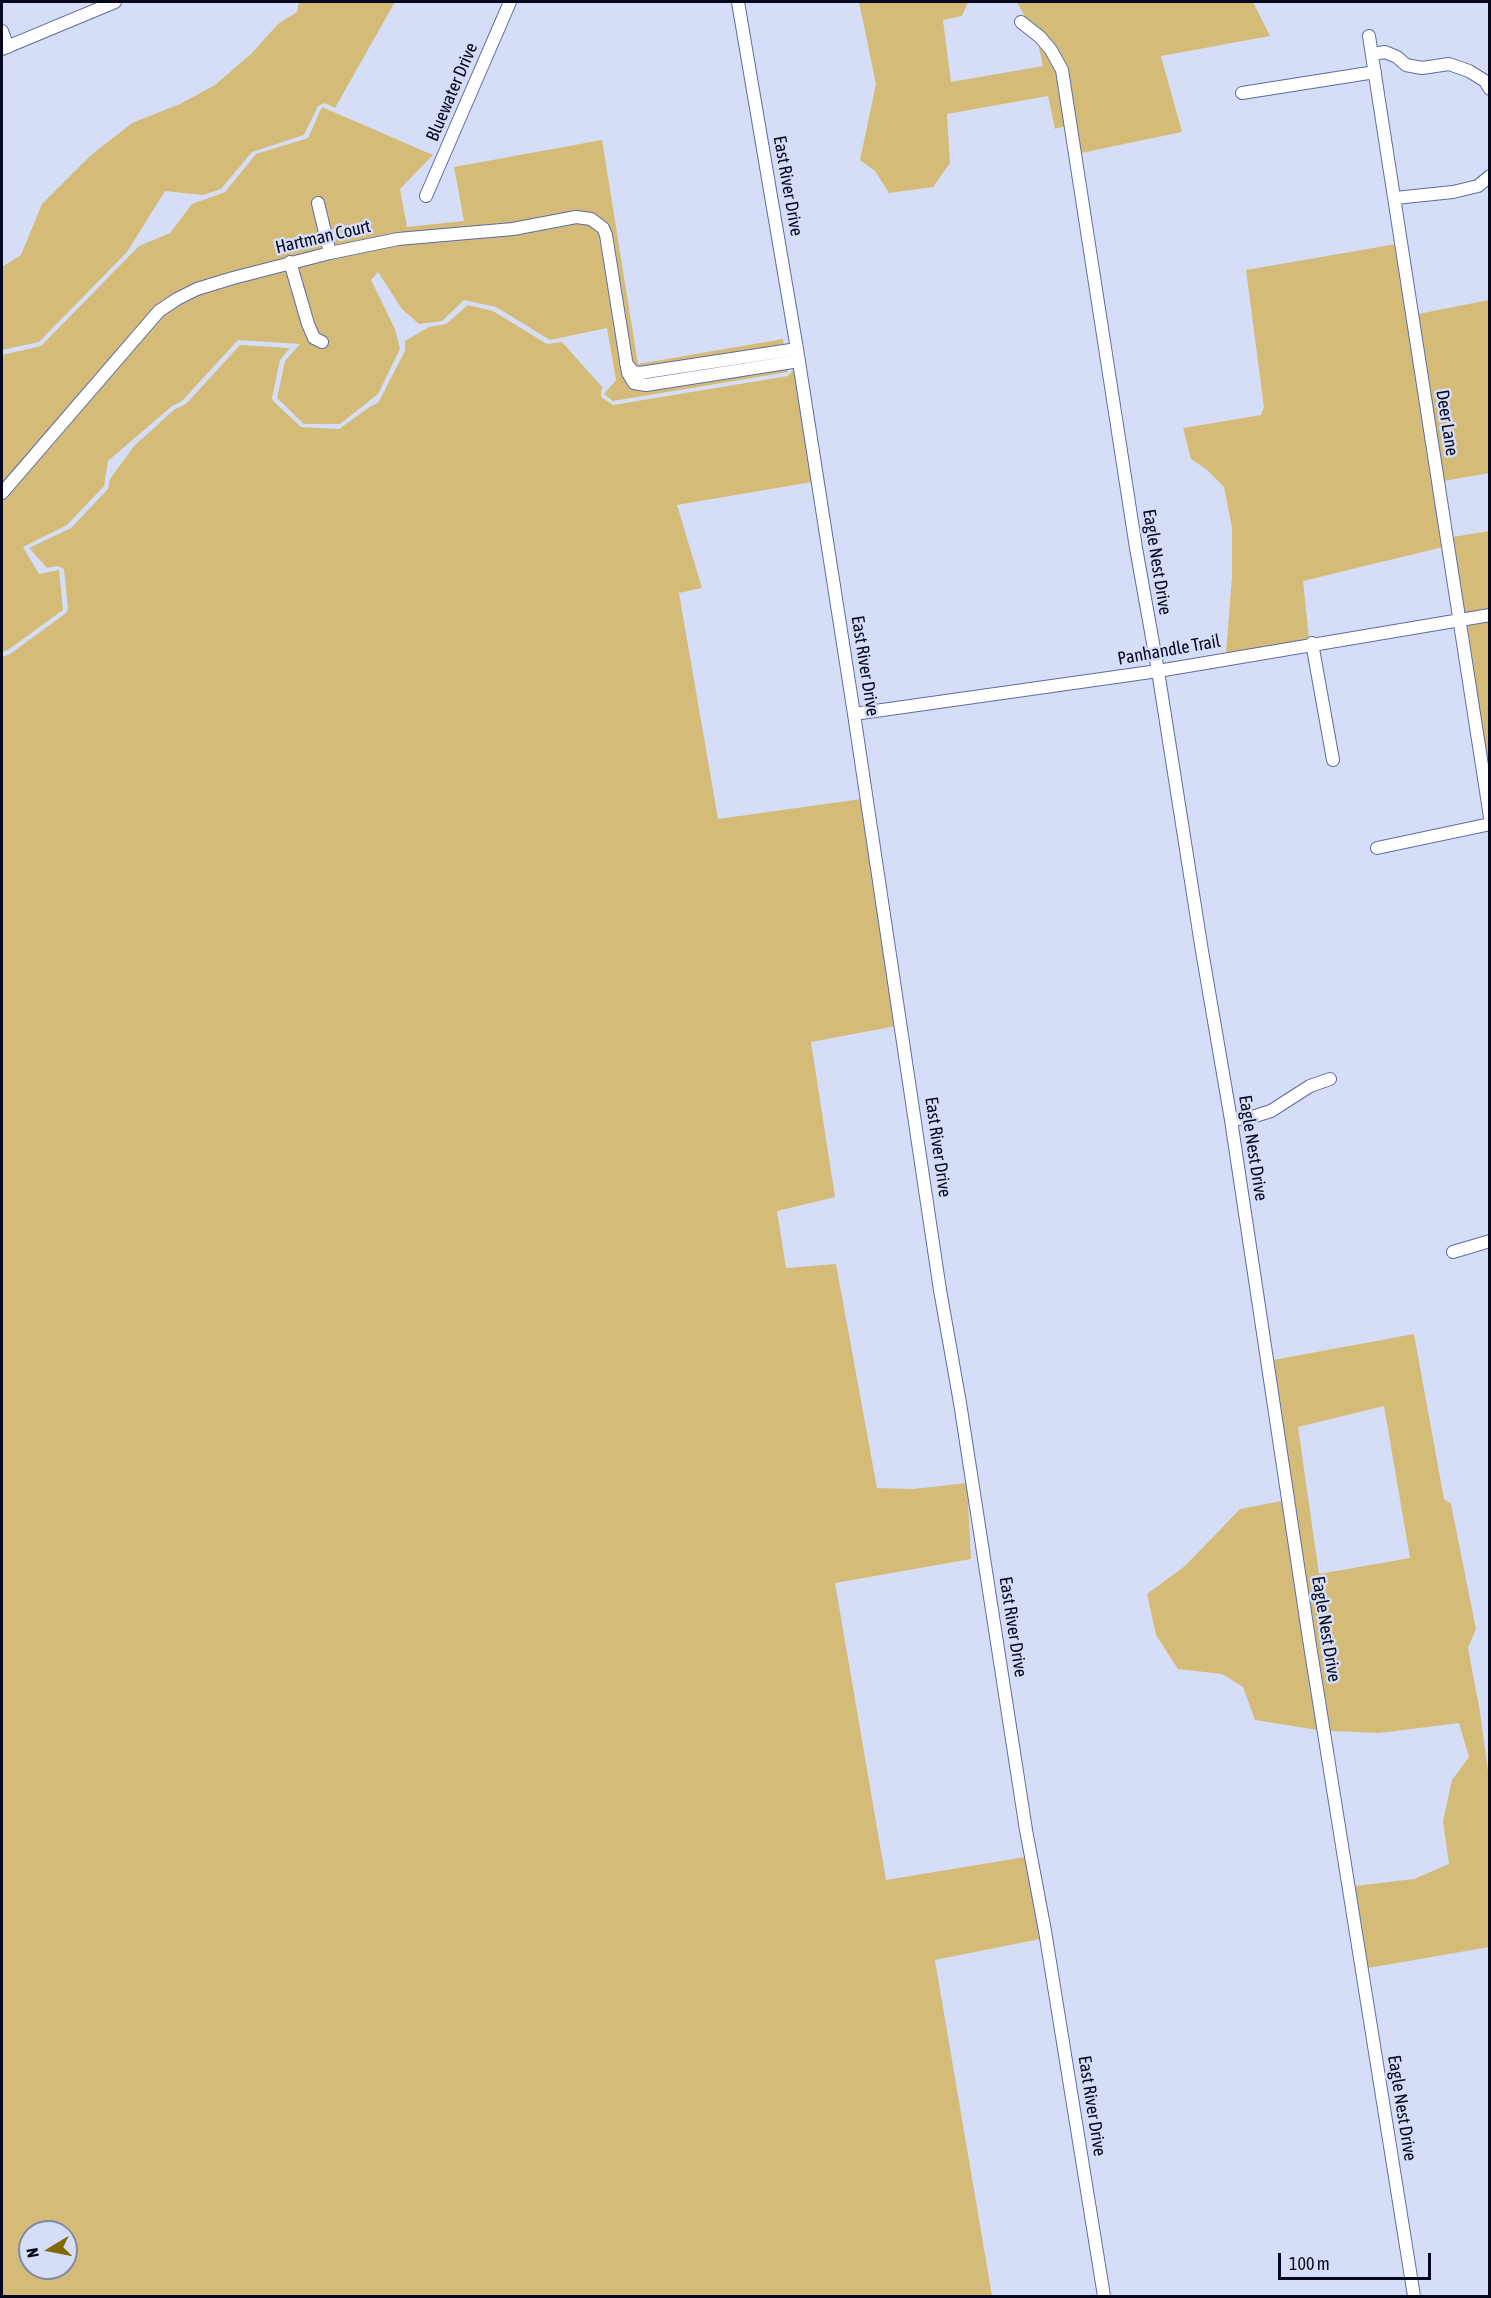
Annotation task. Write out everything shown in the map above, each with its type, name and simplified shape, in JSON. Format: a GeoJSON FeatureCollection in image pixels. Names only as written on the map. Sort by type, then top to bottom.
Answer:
{"type":"FeatureCollection","features":[{"type":"Feature","properties":{"kind":"street"},"geometry":{"type":"LineString","coordinates":[[2,30],[5,48],[115,2]]}},
{"type":"Feature","properties":{"kind":"street","name":"Bluewater Drive"},"geometry":{"type":"LineString","coordinates":[[426,196],[510,2]]}},
{"type":"Feature","properties":{"kind":"street","name":"East River Drive"},"geometry":{"type":"LineString","coordinates":[[738,2],[798,355],[940,1290],[960,1403],[1026,1830],[1045,1930],[1104,2296]]}},
{"type":"Feature","properties":{"kind":"street","name":"Eagle Nest Drive"},"geometry":{"type":"LineString","coordinates":[[1021,22],[1040,37],[1051,50],[1062,70],[1136,548],[1231,1120],[1309,1640],[1414,2296]]}},
{"type":"Feature","properties":{"kind":"street","name":"Deer Lane"},"geometry":{"type":"LineString","coordinates":[[1369,36],[1490,817]]}},
{"type":"Feature","properties":{"kind":"street"},"geometry":{"type":"LineString","coordinates":[[1372,54],[1385,52],[1397,57],[1406,65],[1422,68],[1449,64],[1469,71],[1485,81],[1490,89]]}},
{"type":"Feature","properties":{"kind":"street"},"geometry":{"type":"LineString","coordinates":[[1242,93],[1375,72]]}},
{"type":"Feature","properties":{"kind":"street"},"geometry":{"type":"LineString","coordinates":[[1395,198],[1484,187],[1490,176]]}},
{"type":"Feature","properties":{"kind":"street"},"geometry":{"type":"LineString","coordinates":[[318,203],[330,253]]}},
{"type":"Feature","properties":{"kind":"street","name":"Hartman Court"},"geometry":{"type":"LineString","coordinates":[[2,493],[159,311],[177,298],[197,289],[290,262],[398,238],[513,229],[576,217],[591,219],[603,228],[606,235],[629,377],[641,385],[798,355]]}},
{"type":"Feature","properties":{"kind":"street"},"geometry":{"type":"LineString","coordinates":[[290,262],[308,324],[314,338],[322,342]]}},
{"type":"Feature","properties":{"kind":"street","name":"Panhandle Trail"},"geometry":{"type":"LineString","coordinates":[[854,714],[1158,671],[1312,643],[1490,615]]}},
{"type":"Feature","properties":{"kind":"street"},"geometry":{"type":"LineString","coordinates":[[1312,643],[1333,760]]}},
{"type":"Feature","properties":{"kind":"street"},"geometry":{"type":"LineString","coordinates":[[1377,848],[1490,824]]}},
{"type":"Feature","properties":{"kind":"street"},"geometry":{"type":"LineString","coordinates":[[1231,1120],[1271,1111],[1310,1086],[1330,1078]]}},
{"type":"Feature","properties":{"kind":"street"},"geometry":{"type":"LineString","coordinates":[[1453,1252],[1490,1241]]}},
{"type":"Feature","properties":{"kind":"shaded area"},"geometry":{"type":"Polygon","coordinates":[[[299,2],[395,2],[335,108],[325,103],[318,106],[304,135],[252,152],[221,189],[203,195],[165,191],[127,252],[39,342],[2,350],[2,267],[21,255],[42,204],[90,156],[132,123],[180,104],[215,85],[251,54],[278,24],[297,12],[299,2]]]}},
{"type":"Feature","properties":{"kind":"shaded area"},"geometry":{"type":"Polygon","coordinates":[[[859,2],[968,2],[962,16],[943,20],[951,82],[1043,66],[1038,43],[1046,52],[1056,71],[1065,126],[1055,129],[1048,96],[947,114],[950,163],[933,187],[889,193],[875,171],[860,160],[876,84],[859,2]]]}},
{"type":"Feature","properties":{"kind":"shaded area"},"geometry":{"type":"Polygon","coordinates":[[[1017,2],[1253,2],[1270,36],[1161,56],[1182,132],[1081,153],[1068,67],[1057,47],[1045,33],[1026,19],[1017,2]]]}},
{"type":"Feature","properties":{"kind":"shaded area"},"geometry":{"type":"Polygon","coordinates":[[[322,107],[433,155],[400,189],[407,227],[464,221],[454,167],[602,140],[638,364],[783,339],[788,372],[613,401],[604,394],[616,380],[607,328],[550,340],[496,307],[464,300],[442,321],[419,324],[402,309],[378,272],[371,280],[395,329],[400,349],[378,394],[340,424],[304,424],[277,398],[285,361],[300,344],[238,340],[182,401],[172,406],[108,461],[104,486],[67,525],[23,547],[39,574],[59,570],[63,610],[2,652],[2,355],[41,346],[139,246],[170,233],[192,204],[225,192],[256,154],[308,138],[322,107]]]}},
{"type":"Feature","properties":{"kind":"shaded area"},"geometry":{"type":"Polygon","coordinates":[[[1396,244],[1443,547],[1303,581],[1309,639],[1226,653],[1232,577],[1232,528],[1224,487],[1206,469],[1191,459],[1183,428],[1261,415],[1264,407],[1246,270],[1396,244]]]}},
{"type":"Feature","properties":{"kind":"shaded area"},"geometry":{"type":"Polygon","coordinates":[[[1489,300],[1489,473],[1444,481],[1418,314],[1489,300]]]}},
{"type":"Feature","properties":{"kind":"shaded area"},"geometry":{"type":"Polygon","coordinates":[[[468,305],[493,311],[547,344],[562,342],[603,388],[601,397],[613,405],[788,376],[794,369],[812,482],[677,505],[702,588],[679,593],[718,819],[861,799],[896,1026],[811,1042],[835,1197],[777,1211],[786,1268],[836,1264],[877,1488],[913,1489],[967,1483],[971,1559],[835,1583],[886,1880],[1025,1857],[1040,1939],[935,1960],[992,2296],[2,2296],[2,657],[10,654],[66,613],[68,609],[64,569],[58,566],[47,568],[29,548],[71,528],[108,489],[110,479],[134,446],[175,409],[186,404],[240,345],[290,348],[280,360],[273,401],[301,427],[339,429],[378,403],[405,351],[405,341],[429,327],[446,324],[468,305]]]}},
{"type":"Feature","properties":{"kind":"shaded area"},"geometry":{"type":"Polygon","coordinates":[[[1489,531],[1489,609],[1465,613],[1453,537],[1489,531]]]}},
{"type":"Feature","properties":{"kind":"shaded area"},"geometry":{"type":"Polygon","coordinates":[[[1489,620],[1489,771],[1467,623],[1489,620]]]}},
{"type":"Feature","properties":{"kind":"shaded area"},"geometry":{"type":"Polygon","coordinates":[[[1414,1334],[1444,1499],[1451,1504],[1476,1629],[1468,1648],[1489,1779],[1489,1947],[1368,1968],[1355,1886],[1414,1879],[1449,1864],[1443,1821],[1452,1780],[1469,1757],[1459,1723],[1379,1733],[1330,1731],[1273,1360],[1414,1334]],[[1384,1406],[1298,1427],[1319,1574],[1410,1558],[1384,1406]]]}},
{"type":"Feature","properties":{"kind":"shaded area"},"geometry":{"type":"Polygon","coordinates":[[[1282,1501],[1318,1730],[1255,1720],[1243,1687],[1222,1674],[1178,1669],[1156,1635],[1147,1594],[1185,1566],[1240,1509],[1282,1501]]]}}]}
